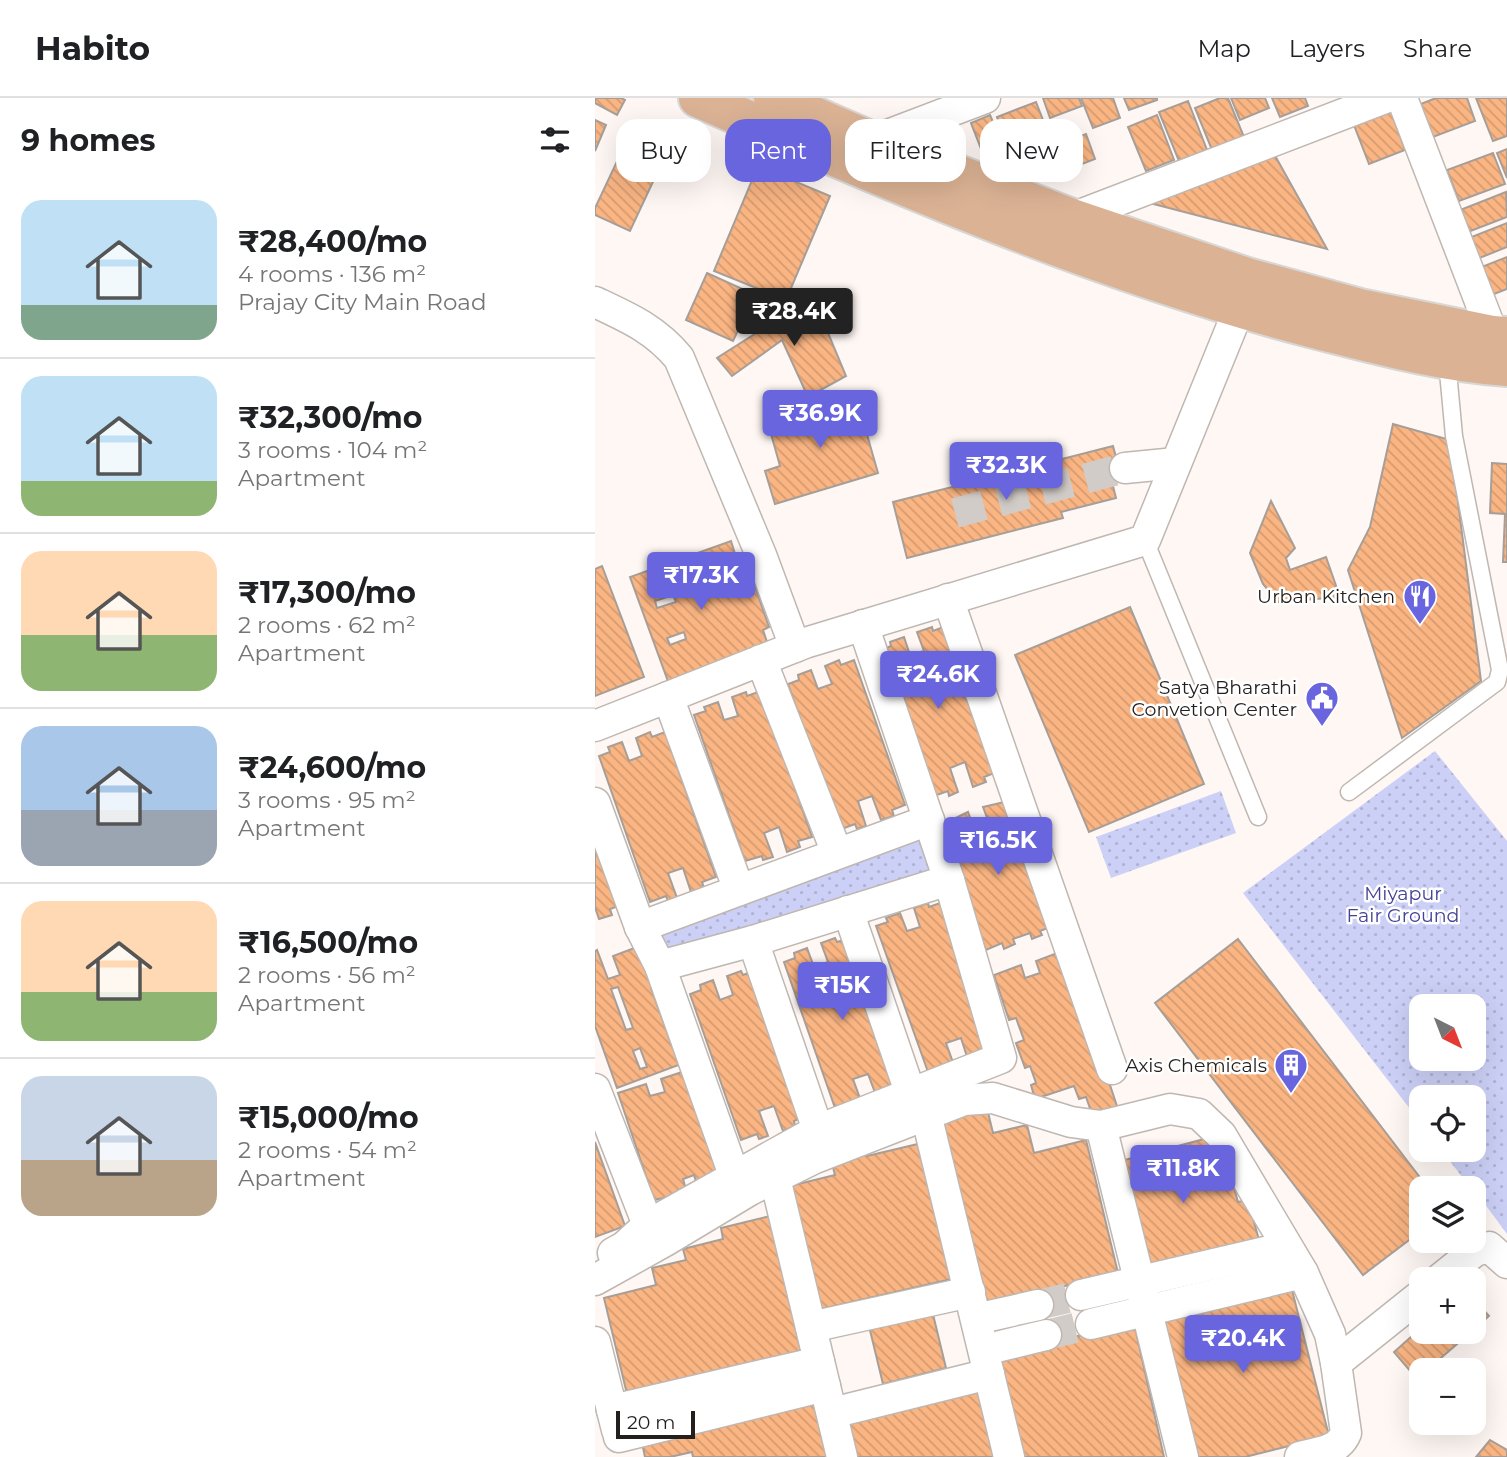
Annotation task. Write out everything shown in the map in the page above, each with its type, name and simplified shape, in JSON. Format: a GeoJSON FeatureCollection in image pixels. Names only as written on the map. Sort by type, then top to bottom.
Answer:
{"type":"FeatureCollection","features":[{"type":"Feature","properties":{"kind":"main road"},"geometry":{"type":"LineString","coordinates":[[698,98],[844,162],[1018,233],[1239,309],[1385,347],[1446,358],[1502,346]]}},
{"type":"Feature","properties":{"kind":"main road"},"geometry":{"type":"LineString","coordinates":[[792,102],[845,128]]}},
{"type":"Feature","properties":{"kind":"main road"},"geometry":{"type":"LineString","coordinates":[[966,177],[1072,218],[1247,277],[1502,346]]}},
{"type":"Feature","properties":{"kind":"street"},"geometry":{"type":"LineString","coordinates":[[930,119],[985,98]]}},
{"type":"Feature","properties":{"kind":"street"},"geometry":{"type":"LineString","coordinates":[[1072,218],[1385,98]]}},
{"type":"Feature","properties":{"kind":"street"},"geometry":{"type":"LineString","coordinates":[[1402,98],[1502,346]]}},
{"type":"Feature","properties":{"kind":"street"},"geometry":{"type":"LineString","coordinates":[[595,302],[642,324],[667,344],[679,358],[761,555],[795,647]]}},
{"type":"Feature","properties":{"kind":"street"},"geometry":{"type":"LineString","coordinates":[[595,726],[795,647],[1145,540],[1239,309]]}},
{"type":"Feature","properties":{"kind":"street"},"geometry":{"type":"LineString","coordinates":[[1125,468],[1177,463]]}},
{"type":"Feature","properties":{"kind":"street"},"geometry":{"type":"LineString","coordinates":[[948,599],[1112,1069]]}},
{"type":"Feature","properties":{"kind":"street"},"geometry":{"type":"LineString","coordinates":[[595,1280],[775,1178],[1002,1058],[949,880],[863,625]]}},
{"type":"Feature","properties":{"kind":"street"},"geometry":{"type":"LineString","coordinates":[[761,660],[837,853]]}},
{"type":"Feature","properties":{"kind":"street"},"geometry":{"type":"LineString","coordinates":[[668,697],[739,890]]}},
{"type":"Feature","properties":{"kind":"street"},"geometry":{"type":"LineString","coordinates":[[595,803],[640,927],[660,966],[734,1175]]}},
{"type":"Feature","properties":{"kind":"street"},"geometry":{"type":"LineString","coordinates":[[640,927],[929,820]]}},
{"type":"Feature","properties":{"kind":"street"},"geometry":{"type":"LineString","coordinates":[[660,966],[753,941],[949,880]]}},
{"type":"Feature","properties":{"kind":"street"},"geometry":{"type":"LineString","coordinates":[[848,911],[918,1103],[973,1305],[1009,1457]]}},
{"type":"Feature","properties":{"kind":"street"},"geometry":{"type":"LineString","coordinates":[[753,941],[818,1130]]}},
{"type":"Feature","properties":{"kind":"street"},"geometry":{"type":"LineString","coordinates":[[595,1089],[648,1225]]}},
{"type":"Feature","properties":{"kind":"street"},"geometry":{"type":"LineString","coordinates":[[595,1260],[624,1247],[648,1225],[818,1130],[918,1103],[993,1098],[1071,1122],[1101,1126],[1170,1109],[1199,1114],[1221,1135],[1303,1273],[1330,1334],[1346,1433],[1341,1443],[1334,1448],[1300,1457]]}},
{"type":"Feature","properties":{"kind":"street"},"geometry":{"type":"LineString","coordinates":[[1101,1126],[1183,1457]]}},
{"type":"Feature","properties":{"kind":"street"},"geometry":{"type":"LineString","coordinates":[[775,1178],[842,1457]]}},
{"type":"Feature","properties":{"kind":"street"},"geometry":{"type":"LineString","coordinates":[[1081,1295],[1287,1247]]}},
{"type":"Feature","properties":{"kind":"street"},"geometry":{"type":"LineString","coordinates":[[1455,1267],[1475,1251],[1489,1247],[1507,1263]]}},
{"type":"Feature","properties":{"kind":"street"},"geometry":{"type":"LineString","coordinates":[[1090,1324],[1303,1273]]}},
{"type":"Feature","properties":{"kind":"street"},"geometry":{"type":"LineString","coordinates":[[811,1327],[973,1305],[1038,1305]]}},
{"type":"Feature","properties":{"kind":"street"},"geometry":{"type":"LineString","coordinates":[[1336,1363],[1409,1305]]}},
{"type":"Feature","properties":{"kind":"street"},"geometry":{"type":"LineString","coordinates":[[595,1342],[619,1435],[825,1387],[987,1362],[1046,1335]]}},
{"type":"Feature","properties":{"kind":"lane"},"geometry":{"type":"LineString","coordinates":[[1349,792],[1497,682],[1499,677],[1500,670],[1454,436],[1446,358]]}},
{"type":"Feature","properties":{"kind":"lane"},"geometry":{"type":"LineString","coordinates":[[1145,540],[1258,817]]}},
{"type":"Feature","properties":{"kind":"green space","name":"Miyapur Fair Ground"},"geometry":{"type":"Polygon","coordinates":[[[1435,751],[1507,841],[1507,1234],[1486,1206],[1486,1176],[1462,1176],[1450,1162],[1486,1162],[1486,1085],[1409,1085],[1409,1107],[1243,893],[1435,751]]]}},
{"type":"Feature","properties":{"kind":"green space"},"geometry":{"type":"Polygon","coordinates":[[[1221,791],[1236,833],[1111,878],[1096,837],[1221,791]]]}},
{"type":"Feature","properties":{"kind":"green space"},"geometry":{"type":"Polygon","coordinates":[[[929,820],[949,880],[660,966],[640,927],[929,820]]]}},
{"type":"Feature","properties":{"kind":"building"},"geometry":{"type":"Polygon","coordinates":[[[595,98],[625,100],[617,115],[595,103],[595,98]]]}},
{"type":"Feature","properties":{"kind":"building"},"geometry":{"type":"Polygon","coordinates":[[[1043,98],[1079,98],[1082,106],[1050,118],[1043,98]]]}},
{"type":"Feature","properties":{"kind":"building"},"geometry":{"type":"Polygon","coordinates":[[[1081,98],[1113,98],[1120,118],[1093,128],[1081,98]]]}},
{"type":"Feature","properties":{"kind":"building"},"geometry":{"type":"Polygon","coordinates":[[[1124,98],[1157,98],[1157,100],[1129,110],[1124,98]]]}},
{"type":"Feature","properties":{"kind":"building"},"geometry":{"type":"Polygon","coordinates":[[[1220,98],[1228,98],[1244,137],[1212,150],[1195,108],[1220,98]]]}},
{"type":"Feature","properties":{"kind":"building"},"geometry":{"type":"Polygon","coordinates":[[[1231,98],[1265,98],[1269,108],[1240,120],[1231,98]]]}},
{"type":"Feature","properties":{"kind":"building"},"geometry":{"type":"Polygon","coordinates":[[[1272,98],[1305,98],[1308,106],[1280,117],[1272,98]]]}},
{"type":"Feature","properties":{"kind":"building"},"geometry":{"type":"Polygon","coordinates":[[[1436,98],[1467,98],[1475,121],[1425,140],[1413,107],[1436,98]]]}},
{"type":"Feature","properties":{"kind":"building"},"geometry":{"type":"Polygon","coordinates":[[[1476,98],[1507,98],[1507,136],[1493,141],[1476,98]]]}},
{"type":"Feature","properties":{"kind":"building"},"geometry":{"type":"Polygon","coordinates":[[[1188,101],[1207,150],[1179,161],[1159,112],[1188,101]]]}},
{"type":"Feature","properties":{"kind":"building"},"geometry":{"type":"Polygon","coordinates":[[[1036,102],[1043,119],[998,119],[997,117],[1036,102]]]}},
{"type":"Feature","properties":{"kind":"building"},"geometry":{"type":"Polygon","coordinates":[[[1391,111],[1405,150],[1369,164],[1354,125],[1391,111]]]}},
{"type":"Feature","properties":{"kind":"building"},"geometry":{"type":"Polygon","coordinates":[[[1157,115],[1174,160],[1146,171],[1128,127],[1157,115]]]}},
{"type":"Feature","properties":{"kind":"building"},"geometry":{"type":"Polygon","coordinates":[[[980,119],[980,146],[971,123],[980,119]]]}},
{"type":"Feature","properties":{"kind":"building"},"geometry":{"type":"Polygon","coordinates":[[[595,120],[606,125],[595,151],[595,120]]]}},
{"type":"Feature","properties":{"kind":"building"},"geometry":{"type":"Polygon","coordinates":[[[1086,134],[1095,159],[1083,164],[1083,135],[1086,134]]]}},
{"type":"Feature","properties":{"kind":"building"},"geometry":{"type":"Polygon","coordinates":[[[1507,149],[1507,178],[1497,153],[1507,149]]]}},
{"type":"Feature","properties":{"kind":"building"},"geometry":{"type":"Polygon","coordinates":[[[1273,152],[1327,249],[1142,201],[1273,152]]]}},
{"type":"Feature","properties":{"kind":"building"},"geometry":{"type":"Polygon","coordinates":[[[1493,153],[1505,184],[1459,201],[1447,170],[1493,153]]]}},
{"type":"Feature","properties":{"kind":"building"},"geometry":{"type":"Polygon","coordinates":[[[616,163],[616,182],[653,182],[630,231],[595,215],[595,208],[616,163]]]}},
{"type":"Feature","properties":{"kind":"building"},"geometry":{"type":"Polygon","coordinates":[[[751,182],[796,182],[830,196],[786,300],[714,271],[751,182]]]}},
{"type":"Feature","properties":{"kind":"building"},"geometry":{"type":"Polygon","coordinates":[[[1506,192],[1507,217],[1468,232],[1460,210],[1506,192]]]}},
{"type":"Feature","properties":{"kind":"building"},"geometry":{"type":"Polygon","coordinates":[[[1507,223],[1507,247],[1477,259],[1469,238],[1507,223]]]}},
{"type":"Feature","properties":{"kind":"building"},"geometry":{"type":"Polygon","coordinates":[[[1507,257],[1507,289],[1489,296],[1479,268],[1507,257]]]}},
{"type":"Feature","properties":{"kind":"building"},"geometry":{"type":"Polygon","coordinates":[[[707,273],[769,301],[758,326],[743,320],[733,341],[686,320],[707,273]]]}},
{"type":"Feature","properties":{"kind":"building"},"geometry":{"type":"Polygon","coordinates":[[[813,297],[846,376],[808,397],[782,340],[732,376],[717,358],[813,297]]]}},
{"type":"Feature","properties":{"kind":"building"},"geometry":{"type":"Polygon","coordinates":[[[856,396],[878,473],[775,504],[765,471],[780,466],[768,423],[856,396]]]}},
{"type":"Feature","properties":{"kind":"building","name":"Urban Kitchen"},"geometry":{"type":"Polygon","coordinates":[[[1393,424],[1450,440],[1481,681],[1402,738],[1348,570],[1370,527],[1393,424]]]}},
{"type":"Feature","properties":{"kind":"building"},"geometry":{"type":"Polygon","coordinates":[[[1113,446],[1122,479],[1112,482],[1116,498],[1061,512],[1063,518],[907,558],[893,502],[1113,446]]]}},
{"type":"Feature","properties":{"kind":"building"},"geometry":{"type":"Polygon","coordinates":[[[1492,463],[1507,464],[1507,562],[1503,562],[1505,514],[1490,513],[1492,463]]]}},
{"type":"Feature","properties":{"kind":"building"},"geometry":{"type":"Polygon","coordinates":[[[1271,501],[1295,548],[1286,558],[1290,570],[1326,557],[1340,597],[1278,602],[1263,584],[1250,553],[1271,501]]]}},
{"type":"Feature","properties":{"kind":"building"},"geometry":{"type":"Polygon","coordinates":[[[731,541],[736,557],[744,555],[748,569],[715,581],[718,590],[752,578],[769,627],[763,630],[769,648],[669,684],[630,577],[731,541]],[[673,595],[655,601],[657,608],[676,602],[673,595]],[[684,632],[667,638],[670,645],[686,639],[684,632]]]}},
{"type":"Feature","properties":{"kind":"building"},"geometry":{"type":"Polygon","coordinates":[[[602,566],[644,677],[595,696],[595,569],[602,566]]]}},
{"type":"Feature","properties":{"kind":"building"},"geometry":{"type":"Polygon","coordinates":[[[1130,607],[1204,784],[1089,832],[1015,655],[1130,607]]]}},
{"type":"Feature","properties":{"kind":"building"},"geometry":{"type":"Polygon","coordinates":[[[946,626],[997,772],[984,777],[986,782],[973,787],[965,762],[950,768],[958,792],[949,796],[948,791],[931,797],[880,651],[891,646],[890,642],[904,637],[910,655],[924,651],[917,632],[932,627],[933,631],[946,626]]]}},
{"type":"Feature","properties":{"kind":"building"},"geometry":{"type":"Polygon","coordinates":[[[839,660],[841,665],[854,660],[905,805],[892,810],[894,816],[881,820],[872,796],[858,801],[866,826],[857,829],[855,824],[839,830],[788,684],[799,680],[798,675],[811,670],[818,689],[832,684],[825,666],[839,660]]]}},
{"type":"Feature","properties":{"kind":"building"},"geometry":{"type":"Polygon","coordinates":[[[761,691],[812,837],[798,841],[800,847],[787,852],[779,827],[764,833],[773,857],[763,860],[762,856],[745,861],[694,715],[706,711],[704,707],[718,702],[724,720],[738,716],[732,697],[761,691]]]}},
{"type":"Feature","properties":{"kind":"building"},"geometry":{"type":"Polygon","coordinates":[[[650,732],[652,737],[665,732],[716,877],[702,882],[704,888],[691,892],[683,868],[668,873],[677,898],[668,901],[666,896],[650,902],[599,756],[610,752],[608,747],[622,742],[629,761],[642,756],[636,738],[650,732]]]}},
{"type":"Feature","properties":{"kind":"building"},"geometry":{"type":"Polygon","coordinates":[[[1009,801],[1055,925],[1040,931],[1042,935],[1032,939],[1030,933],[1013,939],[1015,944],[1004,949],[1002,943],[986,950],[941,825],[968,812],[974,828],[989,823],[983,807],[1009,801]]]}},
{"type":"Feature","properties":{"kind":"building"},"geometry":{"type":"Polygon","coordinates":[[[595,822],[624,904],[610,909],[612,915],[599,919],[595,907],[595,822]]]}},
{"type":"Feature","properties":{"kind":"building"},"geometry":{"type":"Polygon","coordinates":[[[943,902],[994,1048],[969,1063],[961,1038],[946,1043],[955,1068],[928,1072],[876,926],[888,922],[886,918],[900,913],[907,931],[920,927],[914,908],[943,902]]]}},
{"type":"Feature","properties":{"kind":"building"},"geometry":{"type":"Polygon","coordinates":[[[835,938],[837,942],[850,938],[901,1083],[877,1098],[868,1074],[853,1079],[862,1104],[835,1108],[784,962],[795,958],[794,953],[807,948],[814,967],[828,962],[821,943],[835,938]]]}},
{"type":"Feature","properties":{"kind":"building","name":"Axis Chemicals"},"geometry":{"type":"Polygon","coordinates":[[[1238,939],[1419,1176],[1409,1176],[1409,1240],[1363,1275],[1155,1003],[1238,939]]]}},
{"type":"Feature","properties":{"kind":"building"},"geometry":{"type":"Polygon","coordinates":[[[637,947],[657,986],[651,988],[673,1049],[679,1047],[684,1063],[617,1088],[595,1026],[595,951],[597,950],[608,979],[620,975],[613,956],[637,947]],[[618,987],[611,989],[626,1030],[633,1028],[618,987]],[[640,1048],[633,1051],[640,1069],[647,1067],[640,1048]]]}},
{"type":"Feature","properties":{"kind":"building"},"geometry":{"type":"Polygon","coordinates":[[[1065,950],[1118,1109],[1093,1117],[1086,1097],[1079,1099],[1074,1086],[1035,1099],[1031,1085],[1036,1083],[1030,1066],[1025,1068],[1016,1043],[1024,1040],[1016,1018],[1009,1020],[994,975],[1021,965],[1025,978],[1040,973],[1036,961],[1065,950]]]}},
{"type":"Feature","properties":{"kind":"building"},"geometry":{"type":"Polygon","coordinates":[[[756,970],[807,1116],[794,1121],[795,1126],[783,1131],[774,1106],[759,1111],[768,1136],[759,1139],[757,1134],[741,1140],[690,994],[701,990],[700,985],[713,980],[720,1000],[733,995],[727,976],[741,971],[743,975],[756,970]]]}},
{"type":"Feature","properties":{"kind":"building"},"geometry":{"type":"Polygon","coordinates":[[[691,1069],[725,1174],[698,1188],[694,1175],[683,1179],[687,1193],[654,1200],[618,1093],[646,1084],[650,1096],[665,1092],[661,1079],[691,1069]]]}},
{"type":"Feature","properties":{"kind":"building"},"geometry":{"type":"Polygon","coordinates":[[[987,1108],[993,1133],[1027,1125],[1034,1153],[1086,1140],[1118,1273],[983,1306],[939,1120],[987,1108]]]}},
{"type":"Feature","properties":{"kind":"building"},"geometry":{"type":"Polygon","coordinates":[[[1208,1138],[1217,1176],[1230,1173],[1238,1202],[1248,1200],[1259,1240],[1144,1270],[1117,1162],[1208,1138]]]}},
{"type":"Feature","properties":{"kind":"building"},"geometry":{"type":"Polygon","coordinates":[[[595,1142],[625,1226],[595,1237],[595,1142]]]}},
{"type":"Feature","properties":{"kind":"building"},"geometry":{"type":"Polygon","coordinates":[[[922,1143],[952,1279],[817,1310],[790,1186],[835,1175],[831,1160],[867,1152],[867,1156],[922,1143]]]}},
{"type":"Feature","properties":{"kind":"building"},"geometry":{"type":"Polygon","coordinates":[[[770,1216],[801,1352],[627,1394],[604,1298],[656,1285],[652,1268],[686,1260],[683,1249],[723,1239],[721,1228],[770,1216]]]}},
{"type":"Feature","properties":{"kind":"building"},"geometry":{"type":"Polygon","coordinates":[[[1290,1282],[1329,1436],[1245,1457],[1191,1457],[1156,1316],[1290,1282]]]}},
{"type":"Feature","properties":{"kind":"building"},"geometry":{"type":"Polygon","coordinates":[[[931,1306],[946,1368],[883,1384],[868,1322],[931,1306]]]}},
{"type":"Feature","properties":{"kind":"building"},"geometry":{"type":"Polygon","coordinates":[[[1134,1323],[1164,1457],[1019,1457],[996,1355],[1134,1323]]]}},
{"type":"Feature","properties":{"kind":"building"},"geometry":{"type":"Polygon","coordinates":[[[1409,1339],[1409,1344],[1457,1344],[1441,1358],[1409,1358],[1409,1370],[1394,1352],[1409,1339]]]}},
{"type":"Feature","properties":{"kind":"building"},"geometry":{"type":"Polygon","coordinates":[[[982,1390],[999,1457],[852,1457],[844,1425],[982,1390]]]}},
{"type":"Feature","properties":{"kind":"building"},"geometry":{"type":"Polygon","coordinates":[[[815,1395],[830,1457],[693,1457],[692,1452],[670,1457],[645,1457],[641,1438],[815,1395]]]}},
{"type":"Feature","properties":{"kind":"building"},"geometry":{"type":"Polygon","coordinates":[[[1490,1440],[1507,1450],[1507,1457],[1476,1457],[1490,1440]]]}},
{"type":"Feature","properties":{"kind":"tunnel"},"geometry":{"type":"LineString","coordinates":[[955,513],[1125,468]]}},
{"type":"Feature","properties":{"kind":"tunnel"},"geometry":{"type":"LineString","coordinates":[[1038,1305],[1081,1295]]}},
{"type":"Feature","properties":{"kind":"tunnel"},"geometry":{"type":"LineString","coordinates":[[1046,1335],[1091,1324]]}},
{"type":"Feature","properties":{"kind":"place","name":"Urban Kitchen"},"geometry":{"type":"Point","coordinates":[1420,626]}},
{"type":"Feature","properties":{"kind":"place","name":"Satya Bharathi Convetion Center"},"geometry":{"type":"Point","coordinates":[1322,728]}},
{"type":"Feature","properties":{"kind":"place","name":"Axis Chemicals"},"geometry":{"type":"Point","coordinates":[1291,1095]}}]}
